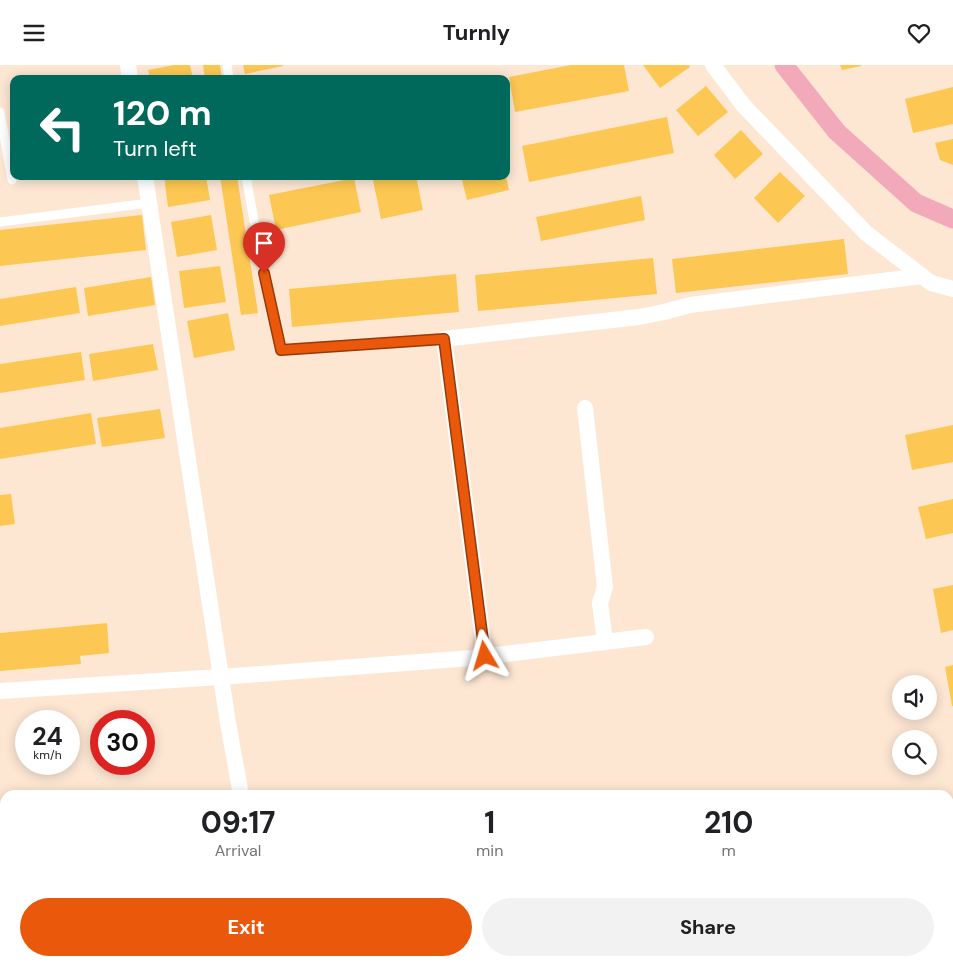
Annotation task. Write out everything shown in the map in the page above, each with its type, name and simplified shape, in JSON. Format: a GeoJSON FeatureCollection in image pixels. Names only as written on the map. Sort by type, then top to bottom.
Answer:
{"type":"FeatureCollection","features":[{"type":"Feature","properties":{"kind":"street"},"geometry":{"type":"LineString","coordinates":[[713,65],[743,105],[866,233],[931,283],[953,289]]}},
{"type":"Feature","properties":{"kind":"street"},"geometry":{"type":"LineString","coordinates":[[146,180],[221,677],[240,790]]}},
{"type":"Feature","properties":{"kind":"street"},"geometry":{"type":"LineString","coordinates":[[485,656],[444,339],[639,317],[690,305],[922,276]]}},
{"type":"Feature","properties":{"kind":"street"},"geometry":{"type":"LineString","coordinates":[[585,408],[605,587],[600,603],[606,642]]}},
{"type":"Feature","properties":{"kind":"street"},"geometry":{"type":"LineString","coordinates":[[0,691],[221,677],[485,656],[646,637]]}},
{"type":"Feature","properties":{"kind":"lane"},"geometry":{"type":"LineString","coordinates":[[0,112],[10,169]]}},
{"type":"Feature","properties":{"kind":"lane"},"geometry":{"type":"LineString","coordinates":[[247,180],[260,254],[281,350],[444,339]]}},
{"type":"Feature","properties":{"kind":"lane"},"geometry":{"type":"LineString","coordinates":[[0,222],[149,203]]}},
{"type":"Feature","properties":{"kind":"building"},"geometry":{"type":"Polygon","coordinates":[[[174,65],[190,65],[192,75],[149,75],[148,70],[174,65]]]}},
{"type":"Feature","properties":{"kind":"building"},"geometry":{"type":"Polygon","coordinates":[[[203,65],[220,65],[221,75],[204,75],[203,65]]]}},
{"type":"Feature","properties":{"kind":"building"},"geometry":{"type":"Polygon","coordinates":[[[243,65],[283,65],[283,66],[245,74],[243,65]]]}},
{"type":"Feature","properties":{"kind":"building"},"geometry":{"type":"Polygon","coordinates":[[[571,65],[624,65],[629,91],[515,112],[510,77],[571,65]]]}},
{"type":"Feature","properties":{"kind":"building"},"geometry":{"type":"Polygon","coordinates":[[[643,65],[689,65],[690,67],[660,88],[643,65]]]}},
{"type":"Feature","properties":{"kind":"building"},"geometry":{"type":"Polygon","coordinates":[[[840,65],[861,65],[861,66],[842,70],[840,65]]]}},
{"type":"Feature","properties":{"kind":"building"},"geometry":{"type":"Polygon","coordinates":[[[706,86],[728,112],[698,136],[676,110],[706,86]]]}},
{"type":"Feature","properties":{"kind":"building"},"geometry":{"type":"Polygon","coordinates":[[[953,87],[953,124],[913,133],[905,99],[953,87]]]}},
{"type":"Feature","properties":{"kind":"building"},"geometry":{"type":"Polygon","coordinates":[[[667,117],[674,153],[529,182],[522,146],[667,117]]]}},
{"type":"Feature","properties":{"kind":"building"},"geometry":{"type":"Polygon","coordinates":[[[741,130],[763,154],[735,179],[714,155],[741,130]]]}},
{"type":"Feature","properties":{"kind":"building"},"geometry":{"type":"Polygon","coordinates":[[[953,139],[953,165],[940,160],[935,143],[953,139]]]}},
{"type":"Feature","properties":{"kind":"building"},"geometry":{"type":"Polygon","coordinates":[[[780,172],[805,196],[778,223],[754,198],[780,172]]]}},
{"type":"Feature","properties":{"kind":"building"},"geometry":{"type":"Polygon","coordinates":[[[165,180],[207,180],[210,200],[168,207],[165,180]]]}},
{"type":"Feature","properties":{"kind":"building"},"geometry":{"type":"Polygon","coordinates":[[[221,180],[238,180],[258,313],[241,315],[221,180]]]}},
{"type":"Feature","properties":{"kind":"building"},"geometry":{"type":"Polygon","coordinates":[[[344,180],[354,180],[361,212],[276,230],[269,195],[344,180]]]}},
{"type":"Feature","properties":{"kind":"building"},"geometry":{"type":"Polygon","coordinates":[[[373,180],[417,180],[423,210],[381,219],[373,180]]]}},
{"type":"Feature","properties":{"kind":"building"},"geometry":{"type":"Polygon","coordinates":[[[462,180],[507,180],[509,190],[467,200],[462,180]]]}},
{"type":"Feature","properties":{"kind":"building"},"geometry":{"type":"Polygon","coordinates":[[[641,196],[645,220],[541,241],[536,217],[641,196]]]}},
{"type":"Feature","properties":{"kind":"building"},"geometry":{"type":"Polygon","coordinates":[[[142,215],[146,250],[0,266],[0,230],[142,215]]]}},
{"type":"Feature","properties":{"kind":"building"},"geometry":{"type":"Polygon","coordinates":[[[211,215],[217,250],[177,257],[171,222],[211,215]]]}},
{"type":"Feature","properties":{"kind":"building"},"geometry":{"type":"Polygon","coordinates":[[[844,239],[848,274],[676,293],[672,259],[844,239]]]}},
{"type":"Feature","properties":{"kind":"building"},"geometry":{"type":"Polygon","coordinates":[[[653,258],[657,294],[478,311],[475,275],[653,258]]]}},
{"type":"Feature","properties":{"kind":"building"},"geometry":{"type":"Polygon","coordinates":[[[220,266],[226,302],[184,308],[179,271],[220,266]]]}},
{"type":"Feature","properties":{"kind":"building"},"geometry":{"type":"Polygon","coordinates":[[[456,274],[459,312],[292,327],[289,289],[456,274]]]}},
{"type":"Feature","properties":{"kind":"building"},"geometry":{"type":"Polygon","coordinates":[[[151,277],[155,305],[88,316],[84,288],[151,277]]]}},
{"type":"Feature","properties":{"kind":"building"},"geometry":{"type":"Polygon","coordinates":[[[76,287],[80,313],[0,326],[0,299],[76,287]]]}},
{"type":"Feature","properties":{"kind":"building"},"geometry":{"type":"Polygon","coordinates":[[[228,313],[235,350],[194,358],[187,321],[228,313]]]}},
{"type":"Feature","properties":{"kind":"building"},"geometry":{"type":"Polygon","coordinates":[[[153,344],[158,370],[93,381],[89,354],[153,344]]]}},
{"type":"Feature","properties":{"kind":"building"},"geometry":{"type":"Polygon","coordinates":[[[81,352],[85,380],[0,393],[0,364],[81,352]]]}},
{"type":"Feature","properties":{"kind":"building"},"geometry":{"type":"Polygon","coordinates":[[[160,409],[165,438],[102,447],[97,418],[160,409]]]}},
{"type":"Feature","properties":{"kind":"building"},"geometry":{"type":"Polygon","coordinates":[[[91,413],[96,444],[0,459],[0,428],[91,413]]]}},
{"type":"Feature","properties":{"kind":"building"},"geometry":{"type":"Polygon","coordinates":[[[953,425],[953,462],[912,470],[905,435],[953,425]]]}},
{"type":"Feature","properties":{"kind":"building"},"geometry":{"type":"Polygon","coordinates":[[[11,494],[15,524],[0,526],[0,495],[11,494]]]}},
{"type":"Feature","properties":{"kind":"building"},"geometry":{"type":"Polygon","coordinates":[[[953,499],[953,533],[926,539],[918,507],[953,499]]]}},
{"type":"Feature","properties":{"kind":"building"},"geometry":{"type":"Polygon","coordinates":[[[953,585],[953,630],[941,633],[933,589],[953,585]]]}},
{"type":"Feature","properties":{"kind":"building"},"geometry":{"type":"Polygon","coordinates":[[[107,623],[109,653],[80,656],[81,664],[0,671],[0,633],[107,623]]]}},
{"type":"Feature","properties":{"kind":"building"},"geometry":{"type":"Polygon","coordinates":[[[953,665],[953,706],[952,706],[945,667],[953,665]]]}},
{"type":"Feature","properties":{"kind":"waterway"},"geometry":{"type":"LineString","coordinates":[[784,65],[837,132],[916,203],[953,219]]}},
{"type":"Feature","properties":{"kind":"route"},"geometry":{"type":"LineString","coordinates":[[264,273],[281,350],[444,339],[485,656]]}}]}
